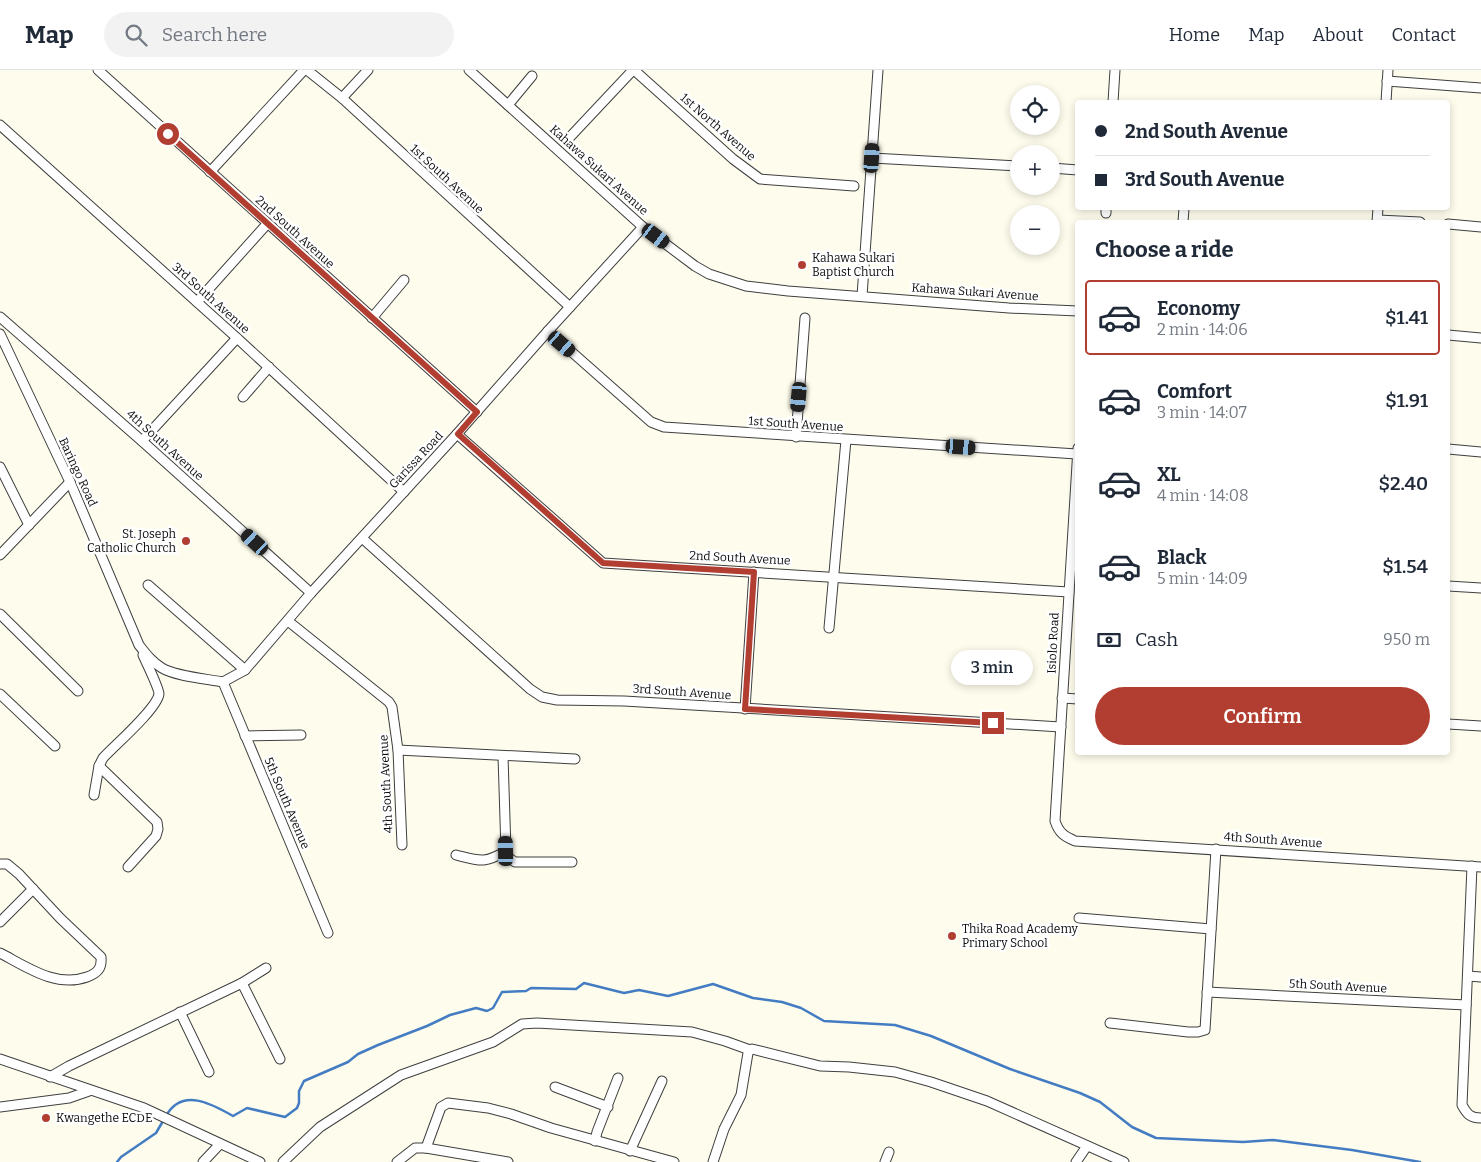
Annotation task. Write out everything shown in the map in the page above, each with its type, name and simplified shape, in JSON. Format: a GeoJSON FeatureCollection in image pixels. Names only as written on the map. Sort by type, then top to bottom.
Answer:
{"type":"FeatureCollection","features":[{"type":"Feature","properties":{"kind":"street","name":"2nd South Avenue"},"geometry":{"type":"LineString","coordinates":[[98,70],[477,412]]}},
{"type":"Feature","properties":{"kind":"street"},"geometry":{"type":"LineString","coordinates":[[210,172],[306,70]]}},
{"type":"Feature","properties":{"kind":"street","name":"1st South Avenue"},"geometry":{"type":"LineString","coordinates":[[306,70],[342,98],[570,307]]}},
{"type":"Feature","properties":{"kind":"street"},"geometry":{"type":"LineString","coordinates":[[342,98],[368,70]]}},
{"type":"Feature","properties":{"kind":"street","name":"Kahawa Sukari Avenue"},"geometry":{"type":"LineString","coordinates":[[469,70],[643,226],[695,266],[722,278],[746,286],[788,291],[1009,308],[1075,311]]}},
{"type":"Feature","properties":{"kind":"street"},"geometry":{"type":"LineString","coordinates":[[570,137],[633,70]]}},
{"type":"Feature","properties":{"kind":"street","name":"1st North Avenue"},"geometry":{"type":"LineString","coordinates":[[633,70],[733,158],[760,179],[870,187]]}},
{"type":"Feature","properties":{"kind":"street"},"geometry":{"type":"LineString","coordinates":[[862,296],[878,70]]}},
{"type":"Feature","properties":{"kind":"street"},"geometry":{"type":"LineString","coordinates":[[1113,100],[1114,70]]}},
{"type":"Feature","properties":{"kind":"street"},"geometry":{"type":"LineString","coordinates":[[1386,100],[1388,70]]}},
{"type":"Feature","properties":{"kind":"street"},"geometry":{"type":"LineString","coordinates":[[508,105],[532,76]]}},
{"type":"Feature","properties":{"kind":"street"},"geometry":{"type":"LineString","coordinates":[[1387,81],[1481,88]]}},
{"type":"Feature","properties":{"kind":"street","name":"3rd South Avenue"},"geometry":{"type":"LineString","coordinates":[[0,125],[269,367],[404,492]]}},
{"type":"Feature","properties":{"kind":"street"},"geometry":{"type":"LineString","coordinates":[[872,158],[1010,166]]}},
{"type":"Feature","properties":{"kind":"street"},"geometry":{"type":"LineString","coordinates":[[1060,169],[1075,170]]}},
{"type":"Feature","properties":{"kind":"street"},"geometry":{"type":"LineString","coordinates":[[197,302],[267,224]]}},
{"type":"Feature","properties":{"kind":"street"},"geometry":{"type":"LineString","coordinates":[[1450,224],[1481,227]]}},
{"type":"Feature","properties":{"kind":"street","name":"Garissa Road"},"geometry":{"type":"LineString","coordinates":[[223,682],[245,670],[312,593],[458,434],[643,226]]}},
{"type":"Feature","properties":{"kind":"street"},"geometry":{"type":"LineString","coordinates":[[372,318],[404,280]]}},
{"type":"Feature","properties":{"kind":"street","name":"4th South Avenue"},"geometry":{"type":"LineString","coordinates":[[0,317],[312,593]]}},
{"type":"Feature","properties":{"kind":"street"},"geometry":{"type":"LineString","coordinates":[[796,436],[805,318]]}},
{"type":"Feature","properties":{"kind":"street","name":"1st South Avenue"},"geometry":{"type":"LineString","coordinates":[[548,331],[651,422],[658,426],[1075,454]]}},
{"type":"Feature","properties":{"kind":"street","name":"Baringo Road"},"geometry":{"type":"LineString","coordinates":[[0,334],[70,482],[139,645],[150,659],[162,668],[174,673],[223,682]]}},
{"type":"Feature","properties":{"kind":"street"},"geometry":{"type":"LineString","coordinates":[[1450,335],[1481,338]]}},
{"type":"Feature","properties":{"kind":"street"},"geometry":{"type":"LineString","coordinates":[[142,441],[237,338]]}},
{"type":"Feature","properties":{"kind":"street"},"geometry":{"type":"LineString","coordinates":[[243,397],[269,367]]}},
{"type":"Feature","properties":{"kind":"street","name":"2nd South Avenue"},"geometry":{"type":"LineString","coordinates":[[458,434],[603,563],[1069,592]]}},
{"type":"Feature","properties":{"kind":"street"},"geometry":{"type":"LineString","coordinates":[[830,628],[846,440]]}},
{"type":"Feature","properties":{"kind":"street"},"geometry":{"type":"LineString","coordinates":[[1450,449],[1481,452]]}},
{"type":"Feature","properties":{"kind":"street"},"geometry":{"type":"LineString","coordinates":[[0,467],[28,525]]}},
{"type":"Feature","properties":{"kind":"street"},"geometry":{"type":"LineString","coordinates":[[0,555],[70,482]]}},
{"type":"Feature","properties":{"kind":"street","name":"Isiolo Road"},"geometry":{"type":"LineString","coordinates":[[1064,837],[1055,821],[1075,525]]}},
{"type":"Feature","properties":{"kind":"street","name":"3rd South Avenue"},"geometry":{"type":"LineString","coordinates":[[362,538],[530,689],[542,697],[556,700],[624,701],[1061,727]]}},
{"type":"Feature","properties":{"kind":"street"},"geometry":{"type":"LineString","coordinates":[[745,709],[754,572]]}},
{"type":"Feature","properties":{"kind":"street"},"geometry":{"type":"LineString","coordinates":[[148,585],[245,670]]}},
{"type":"Feature","properties":{"kind":"street"},"geometry":{"type":"LineString","coordinates":[[1450,586],[1481,588]]}},
{"type":"Feature","properties":{"kind":"street"},"geometry":{"type":"LineString","coordinates":[[0,614],[78,691]]}},
{"type":"Feature","properties":{"kind":"street","name":"4th South Avenue"},"geometry":{"type":"LineString","coordinates":[[288,621],[389,702],[392,707],[398,750],[402,846]]}},
{"type":"Feature","properties":{"kind":"street"},"geometry":{"type":"LineString","coordinates":[[94,795],[103,758],[149,712],[157,700],[158,689],[139,645]]}},
{"type":"Feature","properties":{"kind":"street","name":"5th South Avenue"},"geometry":{"type":"LineString","coordinates":[[223,682],[328,933]]}},
{"type":"Feature","properties":{"kind":"street"},"geometry":{"type":"LineString","coordinates":[[0,694],[55,746]]}},
{"type":"Feature","properties":{"kind":"street"},"geometry":{"type":"LineString","coordinates":[[1062,698],[1075,699]]}},
{"type":"Feature","properties":{"kind":"street"},"geometry":{"type":"LineString","coordinates":[[1450,724],[1481,726]]}},
{"type":"Feature","properties":{"kind":"street"},"geometry":{"type":"LineString","coordinates":[[245,736],[300,735]]}},
{"type":"Feature","properties":{"kind":"street"},"geometry":{"type":"LineString","coordinates":[[398,750],[575,759]]}},
{"type":"Feature","properties":{"kind":"street"},"geometry":{"type":"LineString","coordinates":[[503,756],[506,851],[509,858],[515,862],[572,862]]}},
{"type":"Feature","properties":{"kind":"street"},"geometry":{"type":"LineString","coordinates":[[100,766],[157,822],[156,836],[128,867]]}},
{"type":"Feature","properties":{"kind":"street","name":"4th South Avenue"},"geometry":{"type":"LineString","coordinates":[[1064,837],[1075,841],[1476,866]]}},
{"type":"Feature","properties":{"kind":"street"},"geometry":{"type":"LineString","coordinates":[[1110,1023],[1188,1032],[1204,1030],[1216,849]]}},
{"type":"Feature","properties":{"kind":"street"},"geometry":{"type":"LineString","coordinates":[[456,855],[478,860],[491,859],[506,851]]}},
{"type":"Feature","properties":{"kind":"street"},"geometry":{"type":"LineString","coordinates":[[0,864],[7,864],[33,889],[101,957],[102,965],[99,970],[91,975],[80,979],[64,981],[53,979],[0,953]]}},
{"type":"Feature","properties":{"kind":"street"},"geometry":{"type":"LineString","coordinates":[[1476,866],[1466,1004],[1462,1105],[1466,1113],[1472,1118],[1481,1118]]}},
{"type":"Feature","properties":{"kind":"street"},"geometry":{"type":"LineString","coordinates":[[0,922],[33,889]]}},
{"type":"Feature","properties":{"kind":"street"},"geometry":{"type":"LineString","coordinates":[[1079,918],[1211,929]]}},
{"type":"Feature","properties":{"kind":"street"},"geometry":{"type":"LineString","coordinates":[[50,1077],[242,983],[266,968]]}},
{"type":"Feature","properties":{"kind":"street"},"geometry":{"type":"LineString","coordinates":[[1468,976],[1481,977]]}},
{"type":"Feature","properties":{"kind":"street"},"geometry":{"type":"LineString","coordinates":[[242,983],[280,1059]]}},
{"type":"Feature","properties":{"kind":"street","name":"5th South Avenue"},"geometry":{"type":"LineString","coordinates":[[1207,992],[1466,1004]]}},
{"type":"Feature","properties":{"kind":"street"},"geometry":{"type":"LineString","coordinates":[[180,1012],[209,1072]]}},
{"type":"Feature","properties":{"kind":"street"},"geometry":{"type":"LineString","coordinates":[[283,1162],[320,1128],[401,1075],[493,1042],[522,1024],[559,1024],[692,1032],[750,1050],[820,1066],[895,1072],[986,1101],[1124,1162]]}},
{"type":"Feature","properties":{"kind":"street"},"geometry":{"type":"LineString","coordinates":[[713,1162],[724,1130],[741,1095],[750,1050]]}},
{"type":"Feature","properties":{"kind":"street"},"geometry":{"type":"LineString","coordinates":[[0,1059],[89,1091],[144,1108],[260,1162]]}},
{"type":"Feature","properties":{"kind":"street"},"geometry":{"type":"LineString","coordinates":[[595,1141],[618,1078]]}},
{"type":"Feature","properties":{"kind":"street"},"geometry":{"type":"LineString","coordinates":[[630,1150],[662,1081]]}},
{"type":"Feature","properties":{"kind":"street"},"geometry":{"type":"LineString","coordinates":[[555,1087],[608,1107]]}},
{"type":"Feature","properties":{"kind":"street"},"geometry":{"type":"LineString","coordinates":[[0,1107],[69,1098],[89,1091]]}},
{"type":"Feature","properties":{"kind":"street"},"geometry":{"type":"LineString","coordinates":[[426,1148],[441,1107],[448,1103],[488,1108],[511,1114],[595,1141],[674,1162]]}},
{"type":"Feature","properties":{"kind":"street"},"geometry":{"type":"LineString","coordinates":[[203,1162],[220,1144]]}},
{"type":"Feature","properties":{"kind":"street"},"geometry":{"type":"LineString","coordinates":[[1076,1162],[1087,1146]]}},
{"type":"Feature","properties":{"kind":"street"},"geometry":{"type":"LineString","coordinates":[[397,1162],[415,1148],[426,1148],[508,1162]]}},
{"type":"Feature","properties":{"kind":"street"},"geometry":{"type":"LineString","coordinates":[[885,1162],[889,1152]]}},
{"type":"Feature","properties":{"kind":"waterway"},"geometry":{"type":"LineString","coordinates":[[166,1116],[180,1102],[189,1100],[207,1103],[233,1116],[247,1108],[285,1117],[297,1108],[299,1091],[304,1081],[348,1062],[358,1054],[450,1015],[476,1008],[487,1011],[493,1008],[502,992],[526,991],[531,988],[576,989],[584,983],[624,993],[639,990],[668,996],[713,984],[753,998],[782,1002],[801,1008],[824,1021],[895,1025],[931,1036],[1010,1069],[1080,1093],[1100,1102],[1132,1127],[1156,1138],[1243,1142],[1273,1140],[1352,1150],[1420,1162]]}},
{"type":"Feature","properties":{"kind":"waterway"},"geometry":{"type":"LineString","coordinates":[[117,1162],[121,1157],[156,1133],[163,1121]]}},
{"type":"Feature","properties":{"kind":"place","name":"Kahawa Sukari Baptist Church"},"geometry":{"type":"Point","coordinates":[802,265]}},
{"type":"Feature","properties":{"kind":"place","name":"St. Joseph Catholic Church"},"geometry":{"type":"Point","coordinates":[186,541]}},
{"type":"Feature","properties":{"kind":"place","name":"Thika Road Academy Primary School"},"geometry":{"type":"Point","coordinates":[952,936]}},
{"type":"Feature","properties":{"kind":"place","name":"Kwangethe ECDE"},"geometry":{"type":"Point","coordinates":[46,1118]}},
{"type":"Feature","properties":{"kind":"route"},"geometry":{"type":"LineString","coordinates":[[168,134],[477,412],[458,434],[603,563],[754,572],[745,709],[993,723]]}}]}
